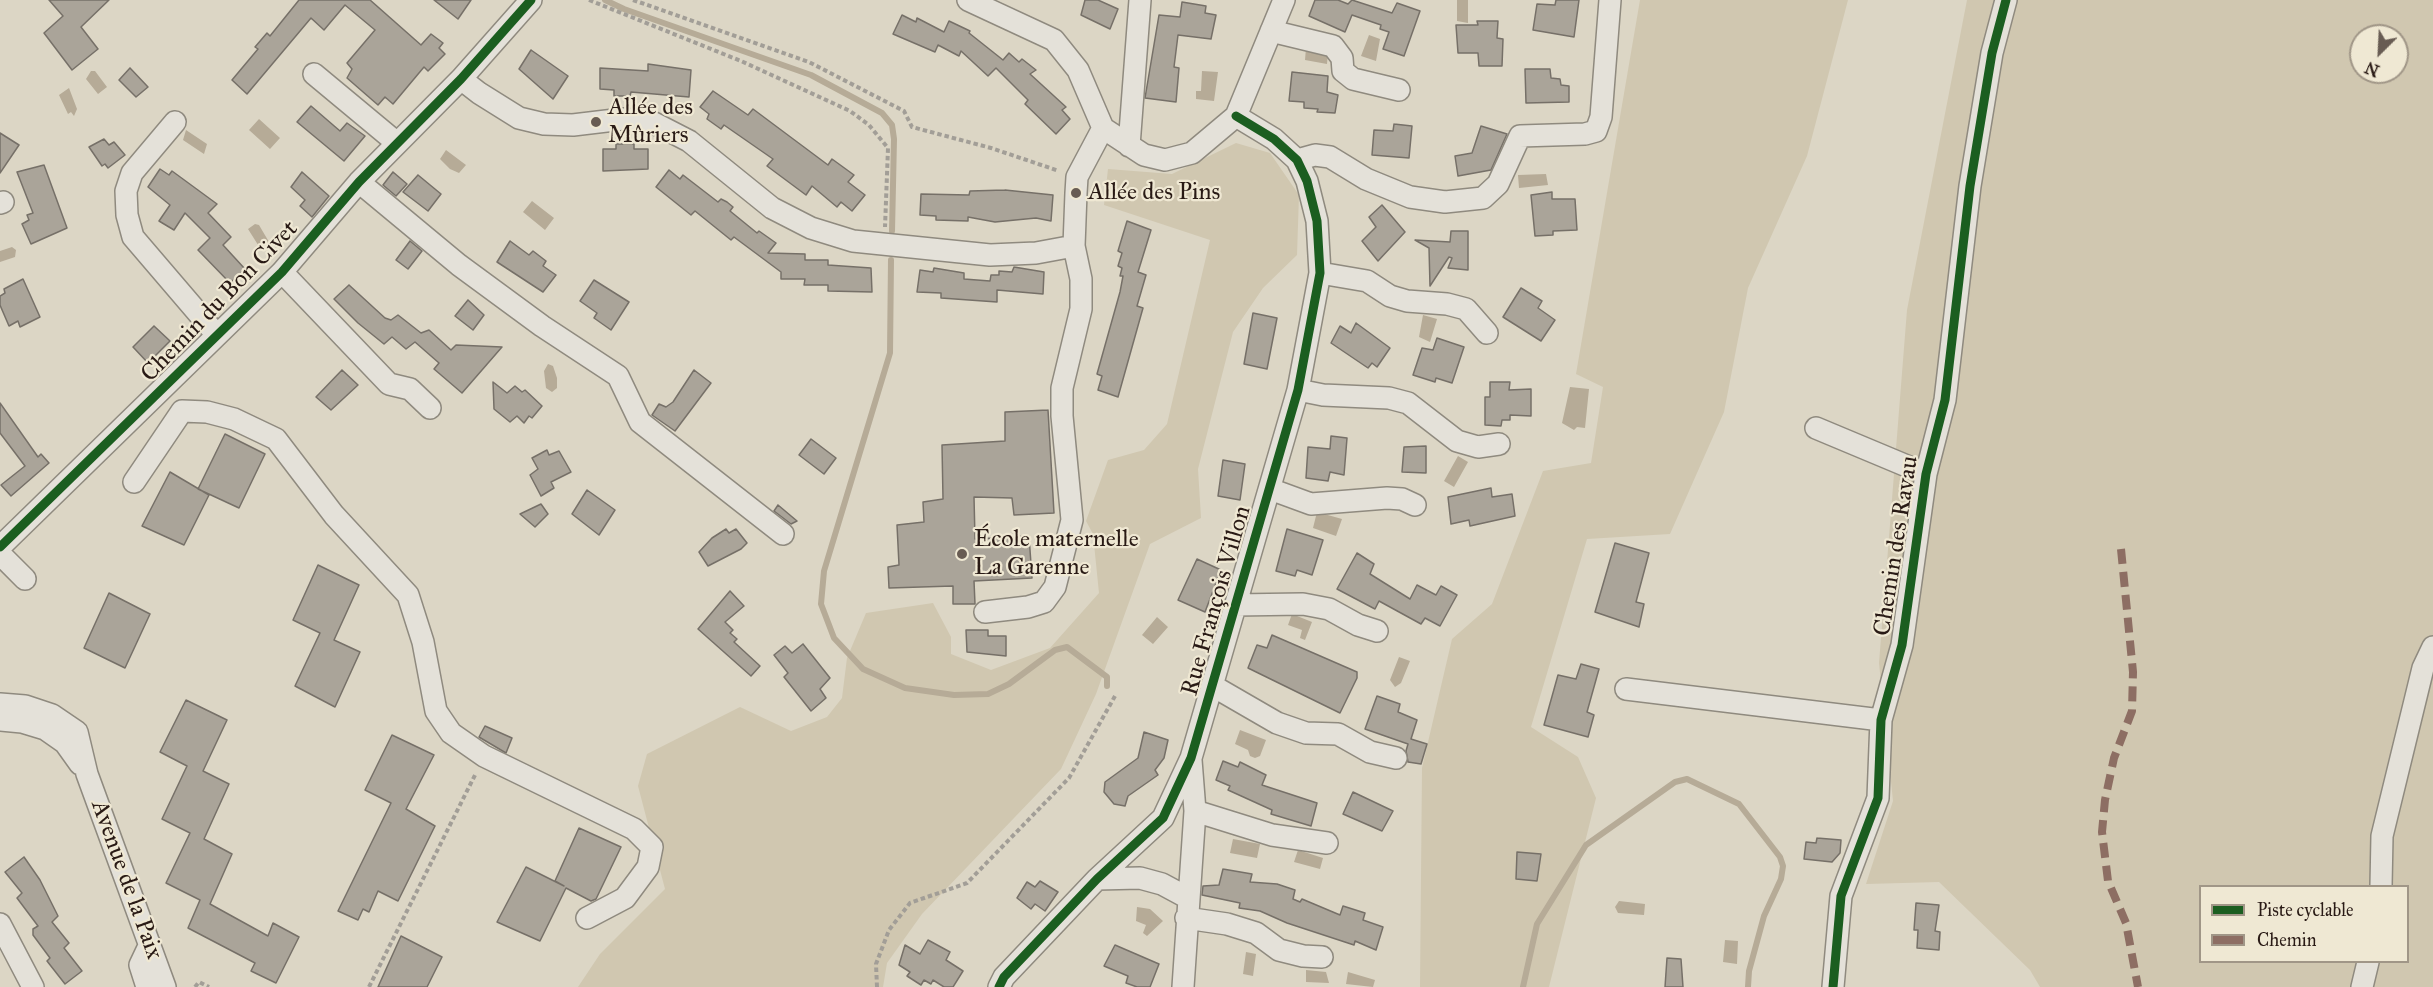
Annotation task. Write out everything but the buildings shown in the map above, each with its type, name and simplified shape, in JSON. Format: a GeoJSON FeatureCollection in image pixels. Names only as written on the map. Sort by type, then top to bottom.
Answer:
{"type":"FeatureCollection","features":[{"type":"Feature","properties":{"kind":"street","name":"Chemin du Bon Civet"},"geometry":{"type":"LineString","coordinates":[[0,547],[282,272],[359,182],[461,79],[531,0]]}},
{"type":"Feature","properties":{"kind":"street"},"geometry":{"type":"LineString","coordinates":[[968,0],[1054,40],[1078,70],[1104,128],[1144,155],[1165,160],[1192,153],[1236,116],[1284,0]]}},
{"type":"Feature","properties":{"kind":"street"},"geometry":{"type":"LineString","coordinates":[[1129,146],[1140,0]]}},
{"type":"Feature","properties":{"kind":"street"},"geometry":{"type":"LineString","coordinates":[[1236,116],[1274,139],[1297,160],[1315,155],[1330,157],[1366,179],[1410,197],[1445,202],[1483,198],[1497,184],[1520,136],[1585,134],[1596,131],[1601,117],[1610,0]]}},
{"type":"Feature","properties":{"kind":"street","name":"Chemin des Ravau"},"geometry":{"type":"LineString","coordinates":[[1833,987],[1840,896],[1878,798],[1881,720],[1902,645],[1926,474],[1946,400],[1970,186],[1992,53],[2006,0]]}},
{"type":"Feature","properties":{"kind":"street"},"geometry":{"type":"LineString","coordinates":[[1271,31],[1333,46],[1342,58],[1343,71],[1353,79],[1399,90]]}},
{"type":"Feature","properties":{"kind":"street"},"geometry":{"type":"LineString","coordinates":[[314,74],[397,143]]}},
{"type":"Feature","properties":{"kind":"street"},"geometry":{"type":"LineString","coordinates":[[461,79],[519,118],[544,124],[573,125],[623,119],[652,122],[690,141],[772,208],[811,228],[853,242],[990,255],[1036,253],[1074,246]]}},
{"type":"Feature","properties":{"kind":"street"},"geometry":{"type":"LineString","coordinates":[[175,122],[132,173],[126,191],[127,215],[134,237],[216,334]]}},
{"type":"Feature","properties":{"kind":"street"},"geometry":{"type":"LineString","coordinates":[[985,612],[1028,607],[1044,602],[1055,587],[1072,520],[1062,416],[1062,388],[1081,309],[1081,279],[1074,246],[1077,177],[1104,128]]}},
{"type":"Feature","properties":{"kind":"street","name":"Rue François Villon"},"geometry":{"type":"LineString","coordinates":[[999,987],[1004,977],[1097,879],[1162,818],[1191,758],[1298,390],[1320,273],[1317,221],[1307,181],[1297,160]]}},
{"type":"Feature","properties":{"kind":"street"},"geometry":{"type":"LineString","coordinates":[[359,182],[459,265],[542,326],[618,376],[640,422],[783,534]]}},
{"type":"Feature","properties":{"kind":"street"},"geometry":{"type":"LineString","coordinates":[[282,272],[389,384],[410,389],[429,408]]}},
{"type":"Feature","properties":{"kind":"street"},"geometry":{"type":"LineString","coordinates":[[1320,273],[1366,281],[1390,296],[1407,301],[1447,304],[1466,309],[1487,333]]}},
{"type":"Feature","properties":{"kind":"street"},"geometry":{"type":"LineString","coordinates":[[1298,390],[1323,395],[1389,398],[1408,403],[1457,441],[1478,447],[1498,444]]}},
{"type":"Feature","properties":{"kind":"street"},"geometry":{"type":"LineString","coordinates":[[160,393],[182,411],[207,412],[234,419],[276,439],[334,514],[408,595],[423,642],[436,711],[451,733],[484,756],[634,829],[652,847],[648,867],[625,898],[587,918]]}},
{"type":"Feature","properties":{"kind":"street"},"geometry":{"type":"LineString","coordinates":[[134,482],[182,411]]}},
{"type":"Feature","properties":{"kind":"street"},"geometry":{"type":"LineString","coordinates":[[1816,429],[1926,474]]}},
{"type":"Feature","properties":{"kind":"street"},"geometry":{"type":"LineString","coordinates":[[1270,489],[1311,504],[1386,498],[1402,499],[1415,506]]}},
{"type":"Feature","properties":{"kind":"street"},"geometry":{"type":"LineString","coordinates":[[0,554],[25,579]]}},
{"type":"Feature","properties":{"kind":"street"},"geometry":{"type":"LineString","coordinates":[[1235,605],[1303,604],[1329,609],[1358,625],[1377,631]]}},
{"type":"Feature","properties":{"kind":"street"},"geometry":{"type":"LineString","coordinates":[[2381,885],[2382,836],[2422,668],[2433,647]]}},
{"type":"Feature","properties":{"kind":"street"},"geometry":{"type":"LineString","coordinates":[[1213,686],[1277,723],[1306,734],[1338,734],[1370,752],[1396,758]]}},
{"type":"Feature","properties":{"kind":"street"},"geometry":{"type":"LineString","coordinates":[[1626,689],[1881,720]]}},
{"type":"Feature","properties":{"kind":"street","name":"Avenue de la Paix"},"geometry":{"type":"LineString","coordinates":[[0,704],[26,706],[52,715],[77,732],[87,774],[165,987]]}},
{"type":"Feature","properties":{"kind":"street","name":"Avenue de la Paix"},"geometry":{"type":"LineString","coordinates":[[0,720],[22,722],[45,729],[65,742],[87,774]]}},
{"type":"Feature","properties":{"kind":"street","name":"Rue François Villon"},"geometry":{"type":"LineString","coordinates":[[1183,987],[1195,811],[1191,758]]}},
{"type":"Feature","properties":{"kind":"street"},"geometry":{"type":"LineString","coordinates":[[1195,811],[1272,835],[1327,843]]}},
{"type":"Feature","properties":{"kind":"street"},"geometry":{"type":"LineString","coordinates":[[1097,879],[1140,878],[1162,884],[1187,908],[1256,933],[1279,950],[1303,956],[1322,957]]}},
{"type":"Feature","properties":{"kind":"street"},"geometry":{"type":"LineString","coordinates":[[4,938],[33,987]]}},
{"type":"Feature","properties":{"kind":"street"},"geometry":{"type":"LineString","coordinates":[[147,987],[140,965],[150,944]]}},
{"type":"Feature","properties":{"kind":"street"},"geometry":{"type":"LineString","coordinates":[[2362,987],[2368,963]]}},
{"type":"Feature","properties":{"kind":"path"},"geometry":{"type":"LineString","coordinates":[[589,0],[741,62],[850,111],[869,125],[888,148],[884,246]]}},
{"type":"Feature","properties":{"kind":"path"},"geometry":{"type":"LineString","coordinates":[[633,0],[809,62],[904,111],[912,127],[991,148],[1077,177]]}},
{"type":"Feature","properties":{"kind":"path"},"geometry":{"type":"LineString","coordinates":[[877,987],[876,964],[889,930],[910,903],[967,883],[975,875],[1069,778],[1115,696]]}},
{"type":"Feature","properties":{"kind":"path"},"geometry":{"type":"LineString","coordinates":[[369,987],[484,756]]}},
{"type":"Feature","properties":{"kind":"path"},"geometry":{"type":"LineString","coordinates":[[195,987],[199,982],[210,987]]}},
{"type":"Feature","properties":{"kind":"shaded area"},"geometry":{"type":"Polygon","coordinates":[[[1457,0],[1468,0],[1468,23],[1457,21],[1457,0]]]}},
{"type":"Feature","properties":{"kind":"shaded area"},"geometry":{"type":"Polygon","coordinates":[[[1640,0],[1848,0],[1807,156],[1748,288],[1724,412],[1670,534],[1587,539],[1531,727],[1578,757],[1596,798],[1549,987],[1420,987],[1422,768],[1452,639],[1492,604],[1543,471],[1591,463],[1603,387],[1576,374],[1640,0]]]}},
{"type":"Feature","properties":{"kind":"shaded area"},"geometry":{"type":"Polygon","coordinates":[[[1967,0],[2433,0],[2433,987],[2040,987],[2030,970],[1939,882],[1866,884],[1893,801],[1879,663],[1907,310],[1967,0]]]}},
{"type":"Feature","properties":{"kind":"shaded area"},"geometry":{"type":"Polygon","coordinates":[[[1369,35],[1380,39],[1376,61],[1361,56],[1369,35]]]}},
{"type":"Feature","properties":{"kind":"shaded area"},"geometry":{"type":"Polygon","coordinates":[[[1306,48],[1328,52],[1327,64],[1305,60],[1306,48]]]}},
{"type":"Feature","properties":{"kind":"shaded area"},"geometry":{"type":"Polygon","coordinates":[[[91,71],[95,71],[107,87],[98,94],[86,79],[91,71]]]}},
{"type":"Feature","properties":{"kind":"shaded area"},"geometry":{"type":"Polygon","coordinates":[[[1202,71],[1218,72],[1214,101],[1196,99],[1196,91],[1201,91],[1202,71]]]}},
{"type":"Feature","properties":{"kind":"shaded area"},"geometry":{"type":"Polygon","coordinates":[[[69,88],[77,109],[74,116],[71,112],[68,114],[59,95],[69,88]]]}},
{"type":"Feature","properties":{"kind":"shaded area"},"geometry":{"type":"Polygon","coordinates":[[[259,119],[280,138],[270,149],[249,130],[259,119]]]}},
{"type":"Feature","properties":{"kind":"shaded area"},"geometry":{"type":"Polygon","coordinates":[[[186,130],[207,144],[204,154],[183,140],[186,130]]]}},
{"type":"Feature","properties":{"kind":"shaded area"},"geometry":{"type":"Polygon","coordinates":[[[1236,143],[1270,153],[1299,195],[1297,255],[1263,288],[1233,332],[1198,469],[1201,518],[1150,544],[1096,694],[1061,769],[922,914],[887,963],[883,987],[578,987],[600,954],[665,889],[638,786],[647,754],[740,707],[791,731],[827,717],[842,698],[847,658],[866,613],[933,603],[951,637],[951,654],[991,670],[1050,648],[1099,593],[1093,534],[1086,521],[1108,460],[1144,450],[1167,424],[1210,240],[1104,205],[1108,169],[1172,174],[1236,143]]]}},
{"type":"Feature","properties":{"kind":"shaded area"},"geometry":{"type":"Polygon","coordinates":[[[446,150],[466,165],[459,173],[450,169],[440,159],[446,150]]]}},
{"type":"Feature","properties":{"kind":"shaded area"},"geometry":{"type":"Polygon","coordinates":[[[1546,174],[1548,185],[1519,188],[1518,175],[1546,174]]]}},
{"type":"Feature","properties":{"kind":"shaded area"},"geometry":{"type":"Polygon","coordinates":[[[532,201],[554,218],[545,230],[523,212],[532,201]]]}},
{"type":"Feature","properties":{"kind":"shaded area"},"geometry":{"type":"Polygon","coordinates":[[[255,224],[259,225],[269,242],[260,248],[248,229],[255,224]]]}},
{"type":"Feature","properties":{"kind":"shaded area"},"geometry":{"type":"Polygon","coordinates":[[[12,247],[16,250],[15,257],[0,262],[0,251],[12,247]]]}},
{"type":"Feature","properties":{"kind":"shaded area"},"geometry":{"type":"Polygon","coordinates":[[[1423,315],[1437,319],[1430,342],[1419,337],[1423,315]]]}},
{"type":"Feature","properties":{"kind":"shaded area"},"geometry":{"type":"Polygon","coordinates":[[[548,364],[553,366],[557,378],[557,388],[552,392],[546,388],[544,371],[548,364]]]}},
{"type":"Feature","properties":{"kind":"shaded area"},"geometry":{"type":"Polygon","coordinates":[[[1570,387],[1589,389],[1585,428],[1577,427],[1574,430],[1562,423],[1570,387]]]}},
{"type":"Feature","properties":{"kind":"shaded area"},"geometry":{"type":"Polygon","coordinates":[[[1458,456],[1468,462],[1454,487],[1444,481],[1458,456]]]}},
{"type":"Feature","properties":{"kind":"shaded area"},"geometry":{"type":"Polygon","coordinates":[[[1317,512],[1342,519],[1336,536],[1313,528],[1317,512]]]}},
{"type":"Feature","properties":{"kind":"shaded area"},"geometry":{"type":"Polygon","coordinates":[[[1292,614],[1312,622],[1305,640],[1300,638],[1302,630],[1288,625],[1292,614]]]}},
{"type":"Feature","properties":{"kind":"shaded area"},"geometry":{"type":"Polygon","coordinates":[[[1157,617],[1168,627],[1153,644],[1142,635],[1157,617]]]}},
{"type":"Feature","properties":{"kind":"shaded area"},"geometry":{"type":"Polygon","coordinates":[[[1399,657],[1410,661],[1401,683],[1395,687],[1390,680],[1399,657]]]}},
{"type":"Feature","properties":{"kind":"shaded area"},"geometry":{"type":"Polygon","coordinates":[[[1240,730],[1266,740],[1260,756],[1255,758],[1250,756],[1248,750],[1235,744],[1240,730]]]}},
{"type":"Feature","properties":{"kind":"shaded area"},"geometry":{"type":"Polygon","coordinates":[[[1233,839],[1260,844],[1257,858],[1230,853],[1233,839]]]}},
{"type":"Feature","properties":{"kind":"shaded area"},"geometry":{"type":"Polygon","coordinates":[[[1298,850],[1323,858],[1320,869],[1294,862],[1298,850]]]}},
{"type":"Feature","properties":{"kind":"shaded area"},"geometry":{"type":"Polygon","coordinates":[[[1619,901],[1645,904],[1644,915],[1618,913],[1615,907],[1619,901]]]}},
{"type":"Feature","properties":{"kind":"shaded area"},"geometry":{"type":"Polygon","coordinates":[[[1137,907],[1150,909],[1163,921],[1147,936],[1143,933],[1146,925],[1136,921],[1137,907]]]}},
{"type":"Feature","properties":{"kind":"shaded area"},"geometry":{"type":"Polygon","coordinates":[[[1725,940],[1738,941],[1737,964],[1723,962],[1725,940]]]}},
{"type":"Feature","properties":{"kind":"shaded area"},"geometry":{"type":"Polygon","coordinates":[[[1246,952],[1256,954],[1253,976],[1243,974],[1246,952]]]}},
{"type":"Feature","properties":{"kind":"shaded area"},"geometry":{"type":"Polygon","coordinates":[[[1306,970],[1326,972],[1329,983],[1306,982],[1306,970]]]}},
{"type":"Feature","properties":{"kind":"shaded area"},"geometry":{"type":"Polygon","coordinates":[[[1348,972],[1375,980],[1373,987],[1346,984],[1348,972]]]}},
{"type":"Feature","properties":{"kind":"waterway"},"geometry":{"type":"LineString","coordinates":[[605,0],[624,9],[811,75],[882,113],[892,125],[894,139],[892,231]]}},
{"type":"Feature","properties":{"kind":"waterway"},"geometry":{"type":"LineString","coordinates":[[891,260],[890,353],[824,571],[821,604],[834,638],[863,669],[905,688],[954,695],[988,694],[1009,684],[1055,650],[1067,647],[1107,677],[1107,686]]}},
{"type":"Feature","properties":{"kind":"waterway"},"geometry":{"type":"LineString","coordinates":[[1523,987],[1537,924],[1586,845],[1675,782],[1687,779],[1739,804],[1780,857],[1783,866],[1781,879],[1764,916],[1749,971],[1748,987]]}},
{"type":"Feature","properties":{"kind":"marked path"},"geometry":{"type":"LineString","coordinates":[[2121,549],[2133,672],[2132,711],[2114,758],[2105,800],[2102,832],[2108,881],[2126,923],[2138,987]]}},
{"type":"Feature","properties":{"kind":"cycle path"},"geometry":{"type":"LineString","coordinates":[[0,547],[282,272],[359,182],[461,79],[531,0]]}},
{"type":"Feature","properties":{"kind":"cycle path"},"geometry":{"type":"LineString","coordinates":[[1833,987],[1841,896],[1878,798],[1881,720],[1902,645],[1926,474],[1945,400],[1970,186],[1992,53],[2006,0]]}},
{"type":"Feature","properties":{"kind":"cycle path"},"geometry":{"type":"LineString","coordinates":[[999,987],[1004,977],[1097,879],[1163,818],[1191,758],[1298,390],[1320,273],[1317,221],[1307,181],[1297,160],[1274,139],[1236,116]]}},
{"type":"Feature","properties":{"kind":"place","name":"Allée des Mûriers"},"geometry":{"type":"Point","coordinates":[596,122]}},
{"type":"Feature","properties":{"kind":"place","name":"Allée des Pins"},"geometry":{"type":"Point","coordinates":[1076,193]}},
{"type":"Feature","properties":{"kind":"place","name":"École maternelle La Garenne"},"geometry":{"type":"Point","coordinates":[962,554]}}]}
